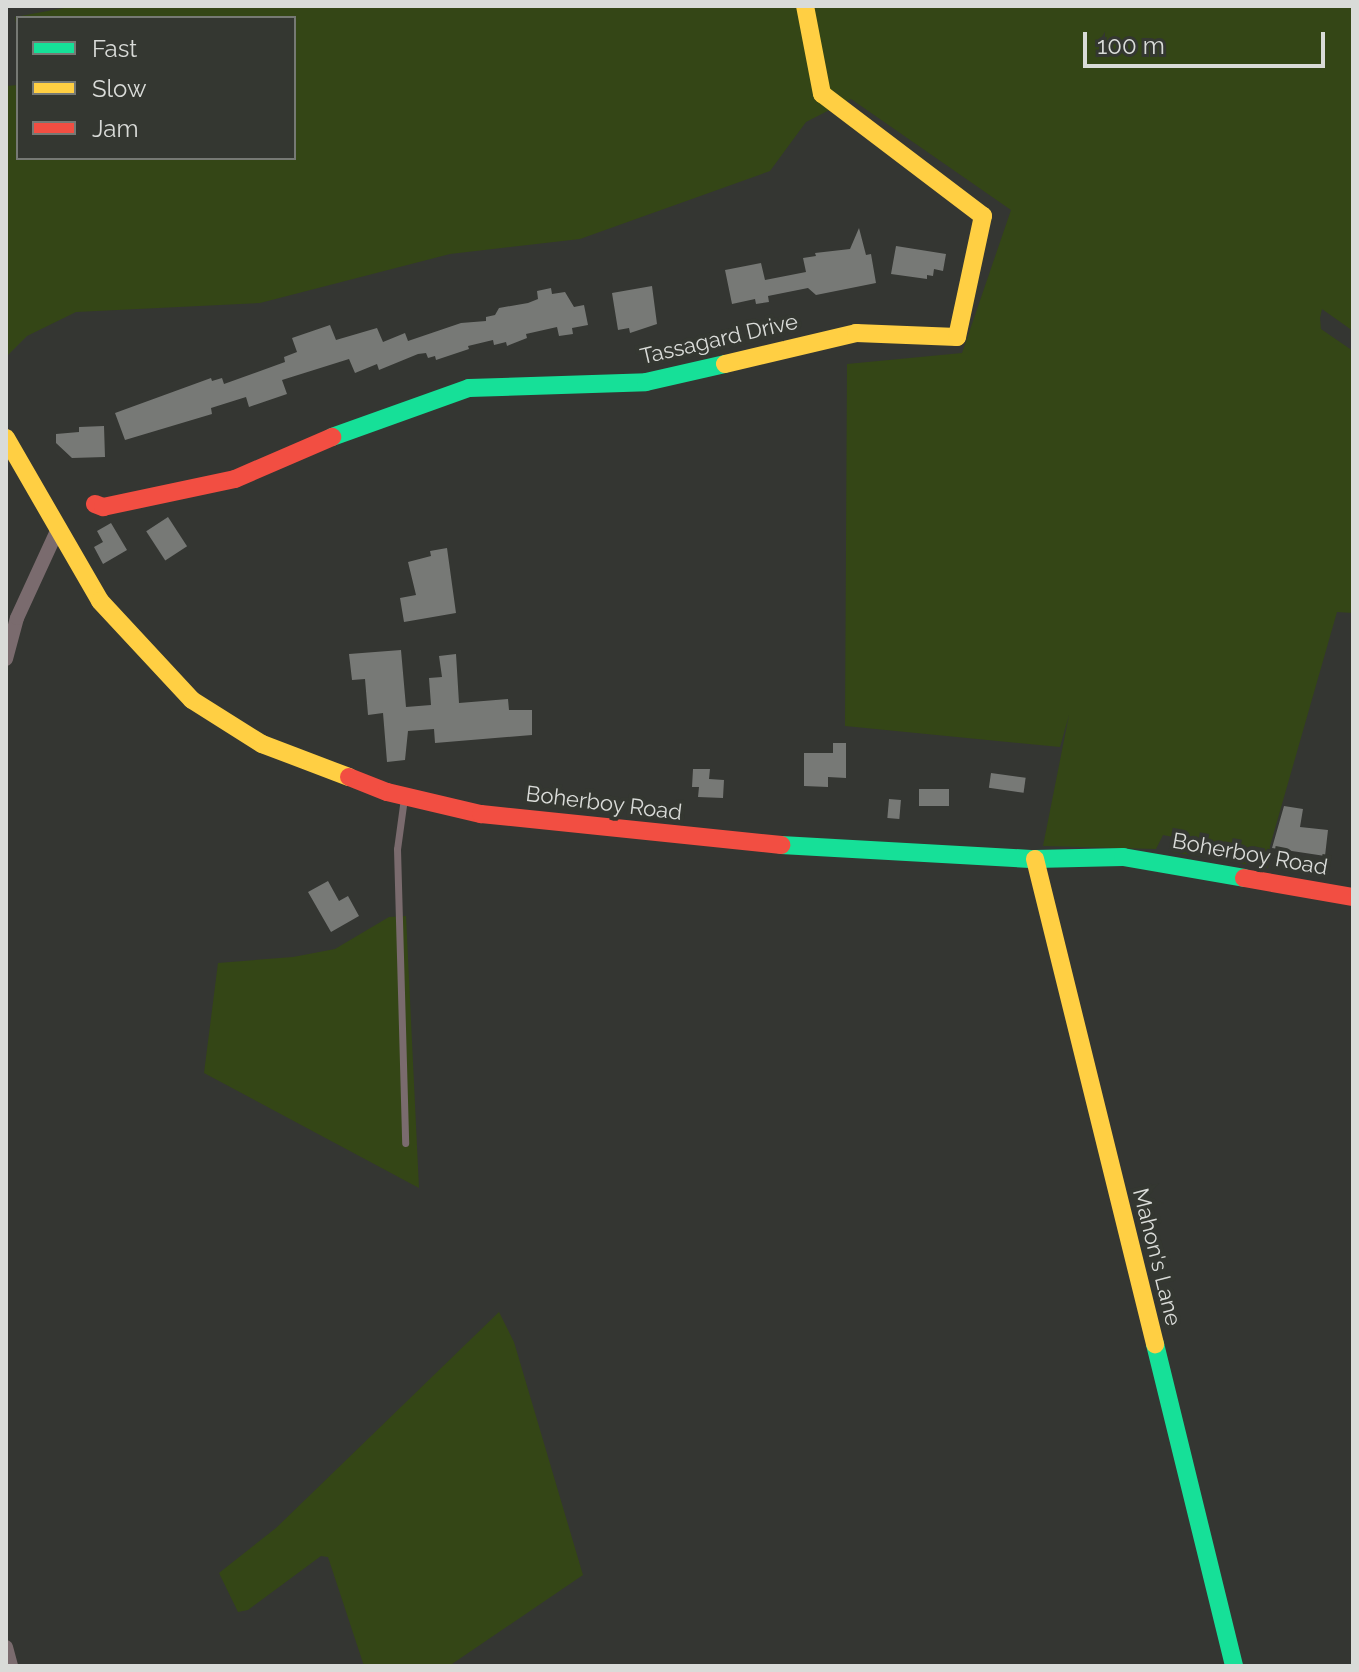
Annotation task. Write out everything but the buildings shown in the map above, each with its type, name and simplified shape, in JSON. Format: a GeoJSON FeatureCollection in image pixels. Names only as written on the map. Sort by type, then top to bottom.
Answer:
{"type":"FeatureCollection","features":[{"type":"Feature","properties":{"kind":"street","name":"Tassagard Drive"},"geometry":{"type":"LineString","coordinates":[[95,504],[103,507],[235,479],[304,447],[469,388],[516,384],[646,382],[856,333],[957,337],[983,216],[822,94],[805,6]]}},
{"type":"Feature","properties":{"kind":"street","name":"Boherboy Road"},"geometry":{"type":"LineString","coordinates":[[6,438],[100,601],[192,700],[262,744],[404,797],[481,814],[726,842],[1035,859],[1123,857],[1353,897]]}},
{"type":"Feature","properties":{"kind":"street"},"geometry":{"type":"LineString","coordinates":[[6,659],[17,618],[57,531]]}},
{"type":"Feature","properties":{"kind":"street","name":"Mahon's Lane"},"geometry":{"type":"LineString","coordinates":[[1035,859],[1234,1666]]}},
{"type":"Feature","properties":{"kind":"street"},"geometry":{"type":"LineString","coordinates":[[6,1647],[11,1666]]}},
{"type":"Feature","properties":{"kind":"lane"},"geometry":{"type":"LineString","coordinates":[[404,797],[397,849],[405,1143]]}},
{"type":"Feature","properties":{"kind":"green space"},"geometry":{"type":"Polygon","coordinates":[[[75,6],[1353,6],[1353,331],[1322,309],[1320,318],[1321,329],[1353,351],[1353,613],[1337,612],[1270,846],[1268,868],[1172,852],[1173,837],[1163,835],[1156,849],[1043,846],[1069,715],[1060,747],[845,726],[847,364],[962,353],[1011,210],[851,99],[806,122],[770,171],[580,239],[450,254],[260,303],[76,312],[27,336],[6,357],[6,86],[16,85],[16,160],[296,160],[296,16],[20,16],[75,6]]]}},
{"type":"Feature","properties":{"kind":"green space"},"geometry":{"type":"Polygon","coordinates":[[[406,916],[419,1188],[204,1073],[218,963],[293,957],[335,949],[389,917],[406,916]]]}},
{"type":"Feature","properties":{"kind":"green space"},"geometry":{"type":"Polygon","coordinates":[[[499,1312],[514,1342],[583,1575],[449,1666],[364,1666],[328,1557],[321,1556],[248,1610],[238,1612],[219,1573],[276,1528],[499,1312]]]}},
{"type":"Feature","properties":{"kind":"traffic: fast"},"geometry":{"type":"LineString","coordinates":[[332,437],[469,388],[646,382],[725,364]]}},
{"type":"Feature","properties":{"kind":"traffic: fast"},"geometry":{"type":"LineString","coordinates":[[781,845],[1035,859],[1123,857],[1244,878]]}},
{"type":"Feature","properties":{"kind":"traffic: fast"},"geometry":{"type":"LineString","coordinates":[[1155,1344],[1234,1666]]}},
{"type":"Feature","properties":{"kind":"traffic: slow"},"geometry":{"type":"LineString","coordinates":[[725,364],[856,333],[957,337],[983,216],[822,94],[805,6]]}},
{"type":"Feature","properties":{"kind":"traffic: slow"},"geometry":{"type":"LineString","coordinates":[[6,438],[100,601],[192,700],[262,744],[349,777]]}},
{"type":"Feature","properties":{"kind":"traffic: slow"},"geometry":{"type":"LineString","coordinates":[[1035,859],[1155,1344]]}},
{"type":"Feature","properties":{"kind":"traffic: jam"},"geometry":{"type":"LineString","coordinates":[[95,504],[103,507],[235,479],[332,437]]}},
{"type":"Feature","properties":{"kind":"traffic: jam"},"geometry":{"type":"LineString","coordinates":[[349,777],[387,792],[481,814],[781,845]]}},
{"type":"Feature","properties":{"kind":"traffic: jam"},"geometry":{"type":"LineString","coordinates":[[1244,878],[1353,897]]}}]}
